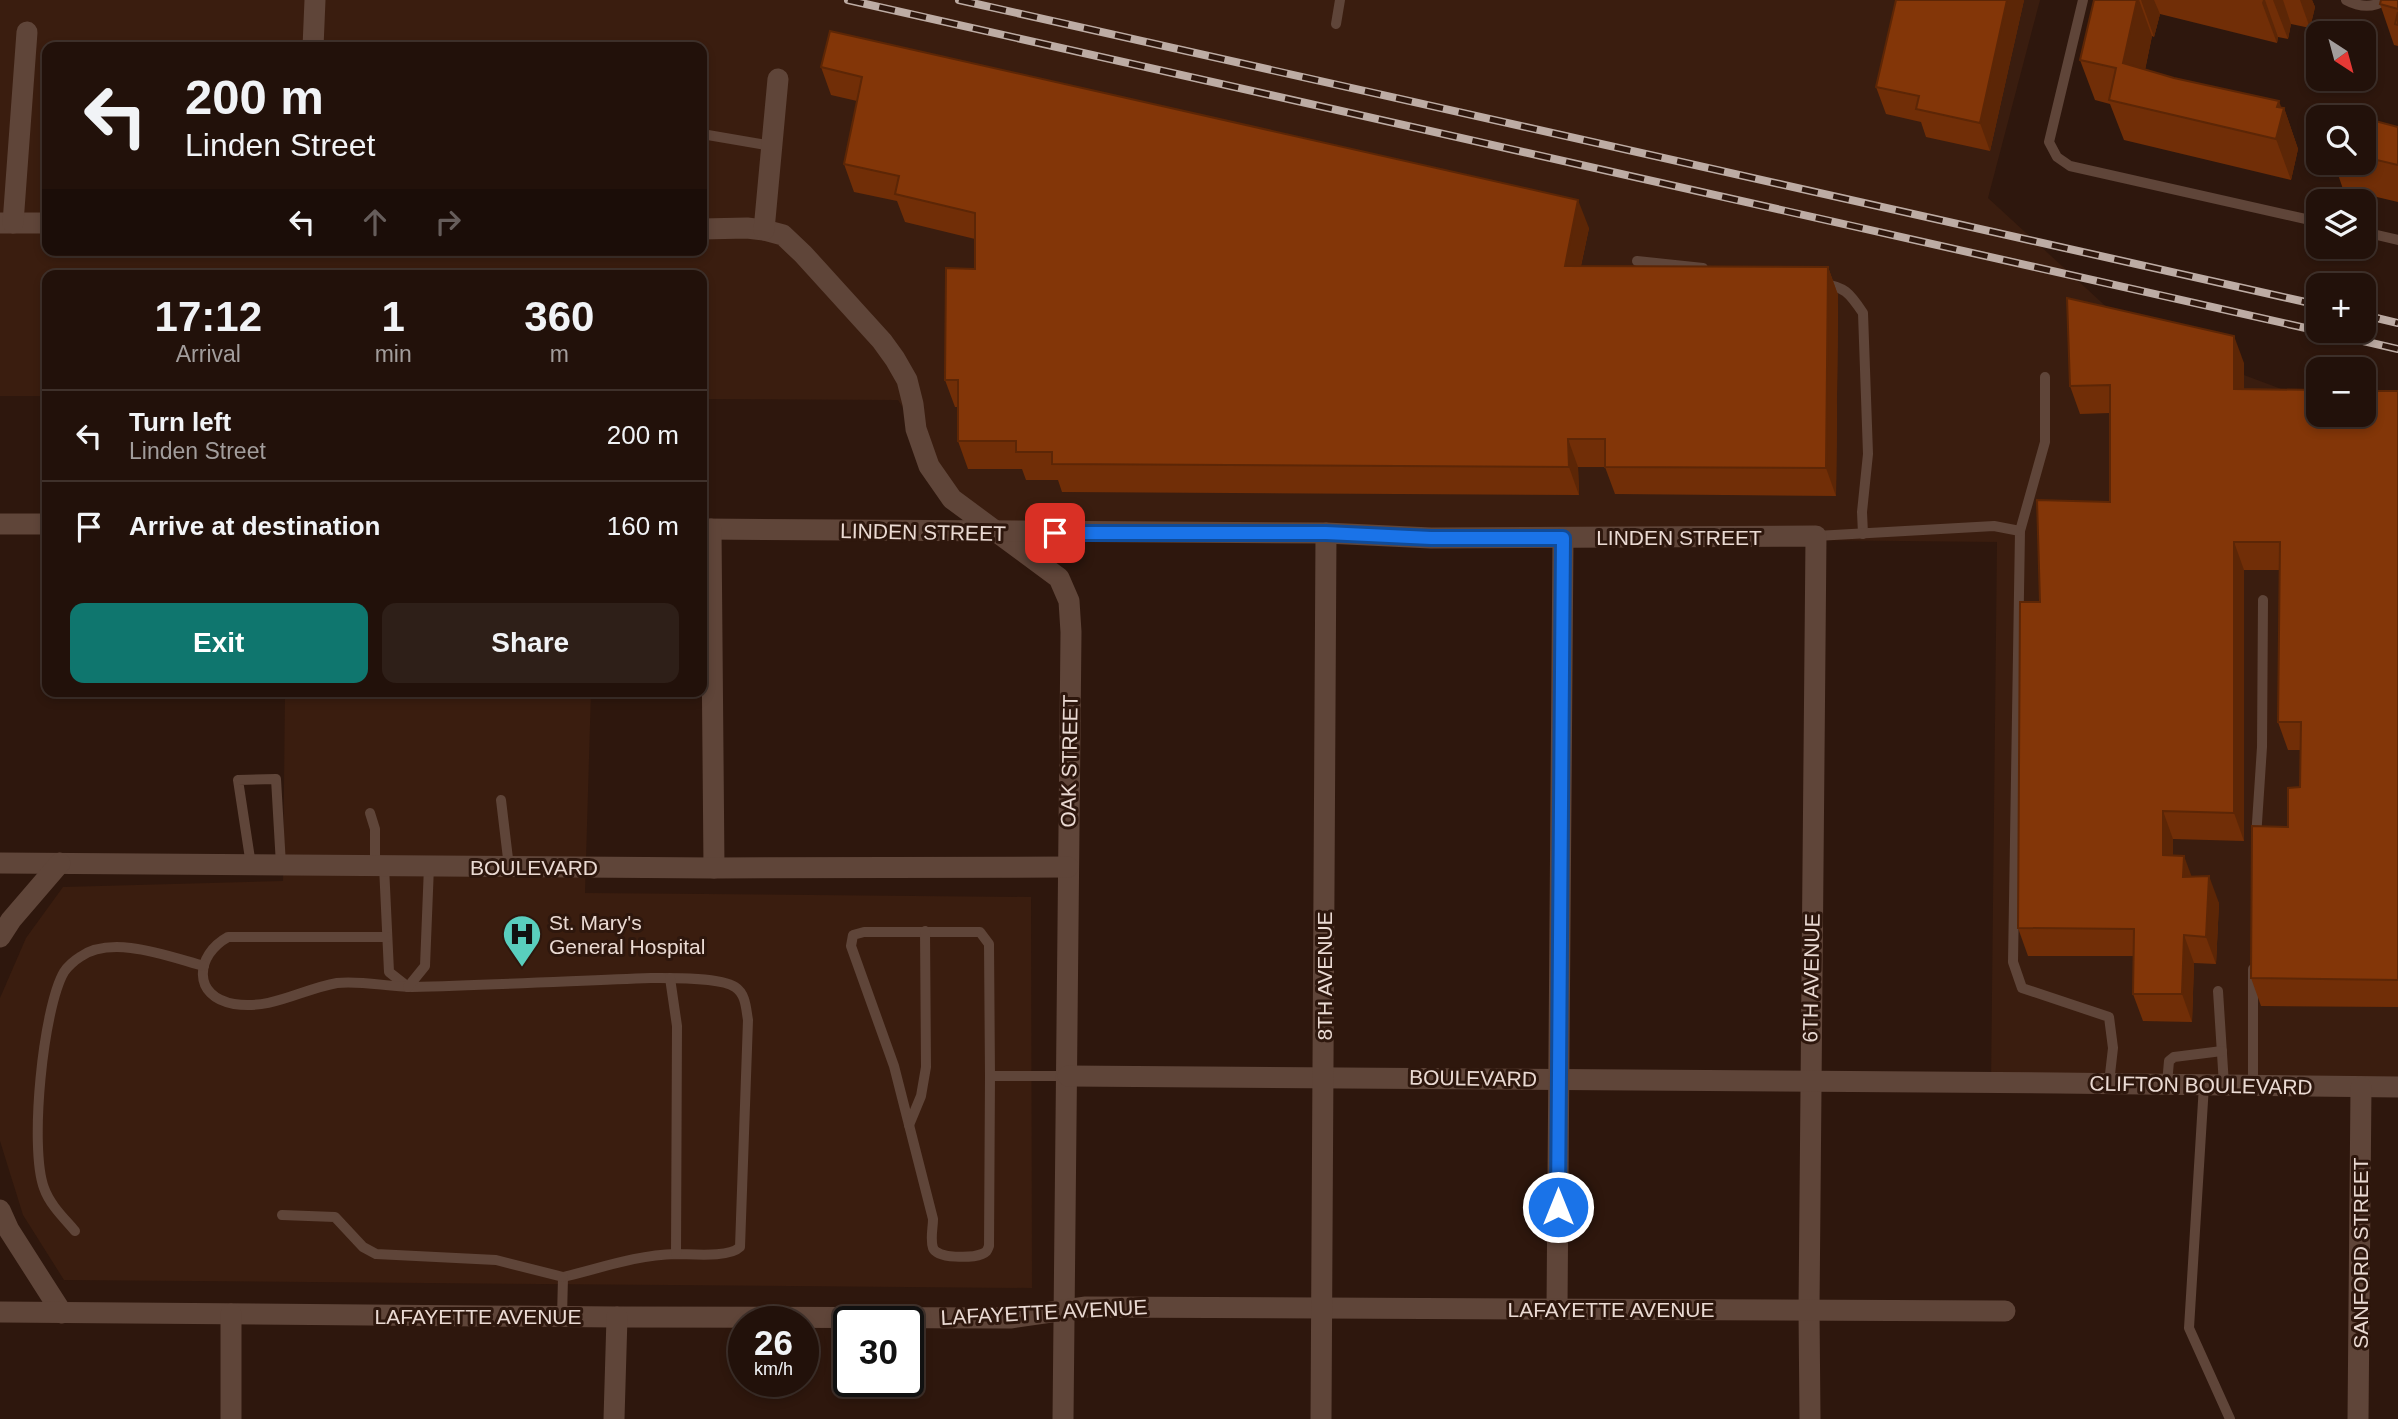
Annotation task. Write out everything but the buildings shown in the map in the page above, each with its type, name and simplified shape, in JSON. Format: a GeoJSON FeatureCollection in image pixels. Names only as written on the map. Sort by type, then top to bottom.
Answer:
{"type":"FeatureCollection","features":[{"type":"Feature","properties":{"kind":"street"},"geometry":{"type":"LineString","coordinates":[[313,42],[316,0]]}},
{"type":"Feature","properties":{"kind":"street"},"geometry":{"type":"LineString","coordinates":[[27,32],[6,223],[42,223]]}},
{"type":"Feature","properties":{"kind":"street"},"geometry":{"type":"LineString","coordinates":[[707,229],[764,230],[778,79]]}},
{"type":"Feature","properties":{"kind":"street","name":"OAK STREET"},"geometry":{"type":"LineString","coordinates":[[764,230],[783,235],[882,341],[907,380],[914,404],[916,429],[929,466],[952,499],[1059,578],[1069,601],[1068,1076],[1063,1419]]}},
{"type":"Feature","properties":{"kind":"street"},"geometry":{"type":"LineString","coordinates":[[0,524],[42,524]]}},
{"type":"Feature","properties":{"kind":"street","name":"LINDEN STREET"},"geometry":{"type":"LineString","coordinates":[[707,529],[1326,533],[1431,538],[1816,536]]}},
{"type":"Feature","properties":{"kind":"street","name":"8TH AVENUE"},"geometry":{"type":"LineString","coordinates":[[1321,1419],[1326,533]]}},
{"type":"Feature","properties":{"kind":"street","name":"6TH AVENUE"},"geometry":{"type":"LineString","coordinates":[[1810,1419],[1808,1310],[1816,536]]}},
{"type":"Feature","properties":{"kind":"street"},"geometry":{"type":"LineString","coordinates":[[1557,1309],[1563,538]]}},
{"type":"Feature","properties":{"kind":"street"},"geometry":{"type":"LineString","coordinates":[[707,571],[714,868]]}},
{"type":"Feature","properties":{"kind":"street","name":"BOULEVARD"},"geometry":{"type":"LineString","coordinates":[[0,863],[714,868],[1068,867]]}},
{"type":"Feature","properties":{"kind":"street"},"geometry":{"type":"LineString","coordinates":[[0,937],[11,920],[60,863]]}},
{"type":"Feature","properties":{"kind":"street","name":"BOULEVARD"},"geometry":{"type":"LineString","coordinates":[[1068,1076],[2004,1082]]}},
{"type":"Feature","properties":{"kind":"street","name":"CLIFTON BOULEVARD"},"geometry":{"type":"LineString","coordinates":[[2004,1082],[2398,1087]]}},
{"type":"Feature","properties":{"kind":"street","name":"SANFORD STREET"},"geometry":{"type":"LineString","coordinates":[[2358,1419],[2361,1087]]}},
{"type":"Feature","properties":{"kind":"street"},"geometry":{"type":"LineString","coordinates":[[0,1210],[9,1230],[62,1313]]}},
{"type":"Feature","properties":{"kind":"street","name":"LAFAYETTE AVENUE"},"geometry":{"type":"LineString","coordinates":[[0,1312],[1010,1318],[1086,1307],[2005,1311]]}},
{"type":"Feature","properties":{"kind":"street"},"geometry":{"type":"LineString","coordinates":[[231,1419],[232,1314]]}},
{"type":"Feature","properties":{"kind":"street"},"geometry":{"type":"LineString","coordinates":[[614,1419],[617,1317]]}},
{"type":"Feature","properties":{"kind":"lane"},"geometry":{"type":"LineString","coordinates":[[1336,24],[1340,0]]}},
{"type":"Feature","properties":{"kind":"lane"},"geometry":{"type":"LineString","coordinates":[[2083,0],[2049,142],[2057,157],[2070,166],[2306,219]]}},
{"type":"Feature","properties":{"kind":"lane"},"geometry":{"type":"LineString","coordinates":[[2346,0],[2364,6],[2386,0]]}},
{"type":"Feature","properties":{"kind":"lane"},"geometry":{"type":"LineString","coordinates":[[707,135],[772,146]]}},
{"type":"Feature","properties":{"kind":"lane"},"geometry":{"type":"LineString","coordinates":[[2376,235],[2398,240]]}},
{"type":"Feature","properties":{"kind":"lane"},"geometry":{"type":"LineString","coordinates":[[1637,261],[1716,269]]}},
{"type":"Feature","properties":{"kind":"lane"},"geometry":{"type":"LineString","coordinates":[[1804,281],[1840,286],[1852,295],[1863,313],[1868,454],[1862,512],[1863,534]]}},
{"type":"Feature","properties":{"kind":"lane"},"geometry":{"type":"LineString","coordinates":[[2045,377],[2045,442],[2020,531],[2013,962],[2022,988],[2109,1017],[2113,1048],[2109,1083]]}},
{"type":"Feature","properties":{"kind":"lane"},"geometry":{"type":"LineString","coordinates":[[1816,536],[1994,526],[2020,531]]}},
{"type":"Feature","properties":{"kind":"lane"},"geometry":{"type":"LineString","coordinates":[[2254,847],[2258,834],[2262,747],[2263,600]]}},
{"type":"Feature","properties":{"kind":"lane"},"geometry":{"type":"LineString","coordinates":[[251,865],[238,780],[276,779],[281,865]]}},
{"type":"Feature","properties":{"kind":"lane"},"geometry":{"type":"LineString","coordinates":[[501,800],[509,867]]}},
{"type":"Feature","properties":{"kind":"lane"},"geometry":{"type":"LineString","coordinates":[[370,813],[375,829],[389,972],[408,987]]}},
{"type":"Feature","properties":{"kind":"lane"},"geometry":{"type":"LineString","coordinates":[[408,987],[425,966],[429,866]]}},
{"type":"Feature","properties":{"kind":"lane"},"geometry":{"type":"LineString","coordinates":[[909,1125],[922,1096],[926,1067],[925,931]]}},
{"type":"Feature","properties":{"kind":"lane"},"geometry":{"type":"LineString","coordinates":[[925,931],[980,932],[989,944],[990,1241],[984,1253],[979,1256],[952,1257],[937,1253],[933,1249],[933,1219],[894,1066],[851,946],[853,935],[864,932],[925,931]]}},
{"type":"Feature","properties":{"kind":"lane"},"geometry":{"type":"LineString","coordinates":[[282,1215],[335,1217],[363,1247],[376,1254],[496,1260],[563,1277],[657,1254],[729,1253],[740,1247],[748,1020],[745,1000],[735,987],[714,981],[670,978],[408,987],[338,983],[272,1003],[234,1004],[215,998],[207,991],[201,974],[208,954],[228,937],[387,937]]}},
{"type":"Feature","properties":{"kind":"lane"},"geometry":{"type":"LineString","coordinates":[[75,1231],[50,1201],[43,1186],[38,1134],[40,1071],[54,1000],[65,971],[81,956],[110,947],[147,951],[204,966]]}},
{"type":"Feature","properties":{"kind":"lane"},"geometry":{"type":"LineString","coordinates":[[2252,961],[2253,1085]]}},
{"type":"Feature","properties":{"kind":"lane"},"geometry":{"type":"LineString","coordinates":[[670,978],[677,1026],[676,1254]]}},
{"type":"Feature","properties":{"kind":"lane"},"geometry":{"type":"LineString","coordinates":[[2218,990],[2222,1051],[2214,1085],[2189,1328],[2230,1419]]}},
{"type":"Feature","properties":{"kind":"lane"},"geometry":{"type":"LineString","coordinates":[[2167,1084],[2169,1061],[2174,1057],[2222,1051]]}},
{"type":"Feature","properties":{"kind":"lane"},"geometry":{"type":"LineString","coordinates":[[990,1076],[1068,1076]]}},
{"type":"Feature","properties":{"kind":"lane"},"geometry":{"type":"LineString","coordinates":[[562,1317],[563,1277]]}},
{"type":"Feature","properties":{"kind":"shaded area"},"geometry":{"type":"Polygon","coordinates":[[[0,0],[2040,0],[1988,198],[2137,335],[2306,398],[2306,427],[2376,427],[2376,417],[2398,420],[2398,1087],[1991,1083],[1997,542],[981,532],[898,400],[707,399],[707,270],[42,270],[42,396],[0,396],[0,0]]]}},
{"type":"Feature","properties":{"kind":"shaded area","name":"St. Mary's General Hospital"},"geometry":{"type":"Polygon","coordinates":[[[285,697],[591,697],[585,893],[1031,897],[1032,1288],[64,1280],[23,1215],[0,1141],[0,998],[26,938],[63,887],[283,881],[285,697]]]}},
{"type":"Feature","properties":{"kind":"railway"},"geometry":{"type":"LineString","coordinates":[[848,0],[2306,328]]}},
{"type":"Feature","properties":{"kind":"railway"},"geometry":{"type":"LineString","coordinates":[[959,0],[2306,302]]}},
{"type":"Feature","properties":{"kind":"railway"},"geometry":{"type":"LineString","coordinates":[[2376,318],[2398,323]]}},
{"type":"Feature","properties":{"kind":"railway"},"geometry":{"type":"LineString","coordinates":[[2372,343],[2398,349]]}},
{"type":"Feature","properties":{"kind":"place","name":"St. Mary's General Hospital"},"geometry":{"type":"Point","coordinates":[522,968]}},
{"type":"Feature","properties":{"kind":"route"},"geometry":{"type":"LineString","coordinates":[[1055,533],[1326,533],[1431,538],[1563,538],[1558,1207]]}}]}
